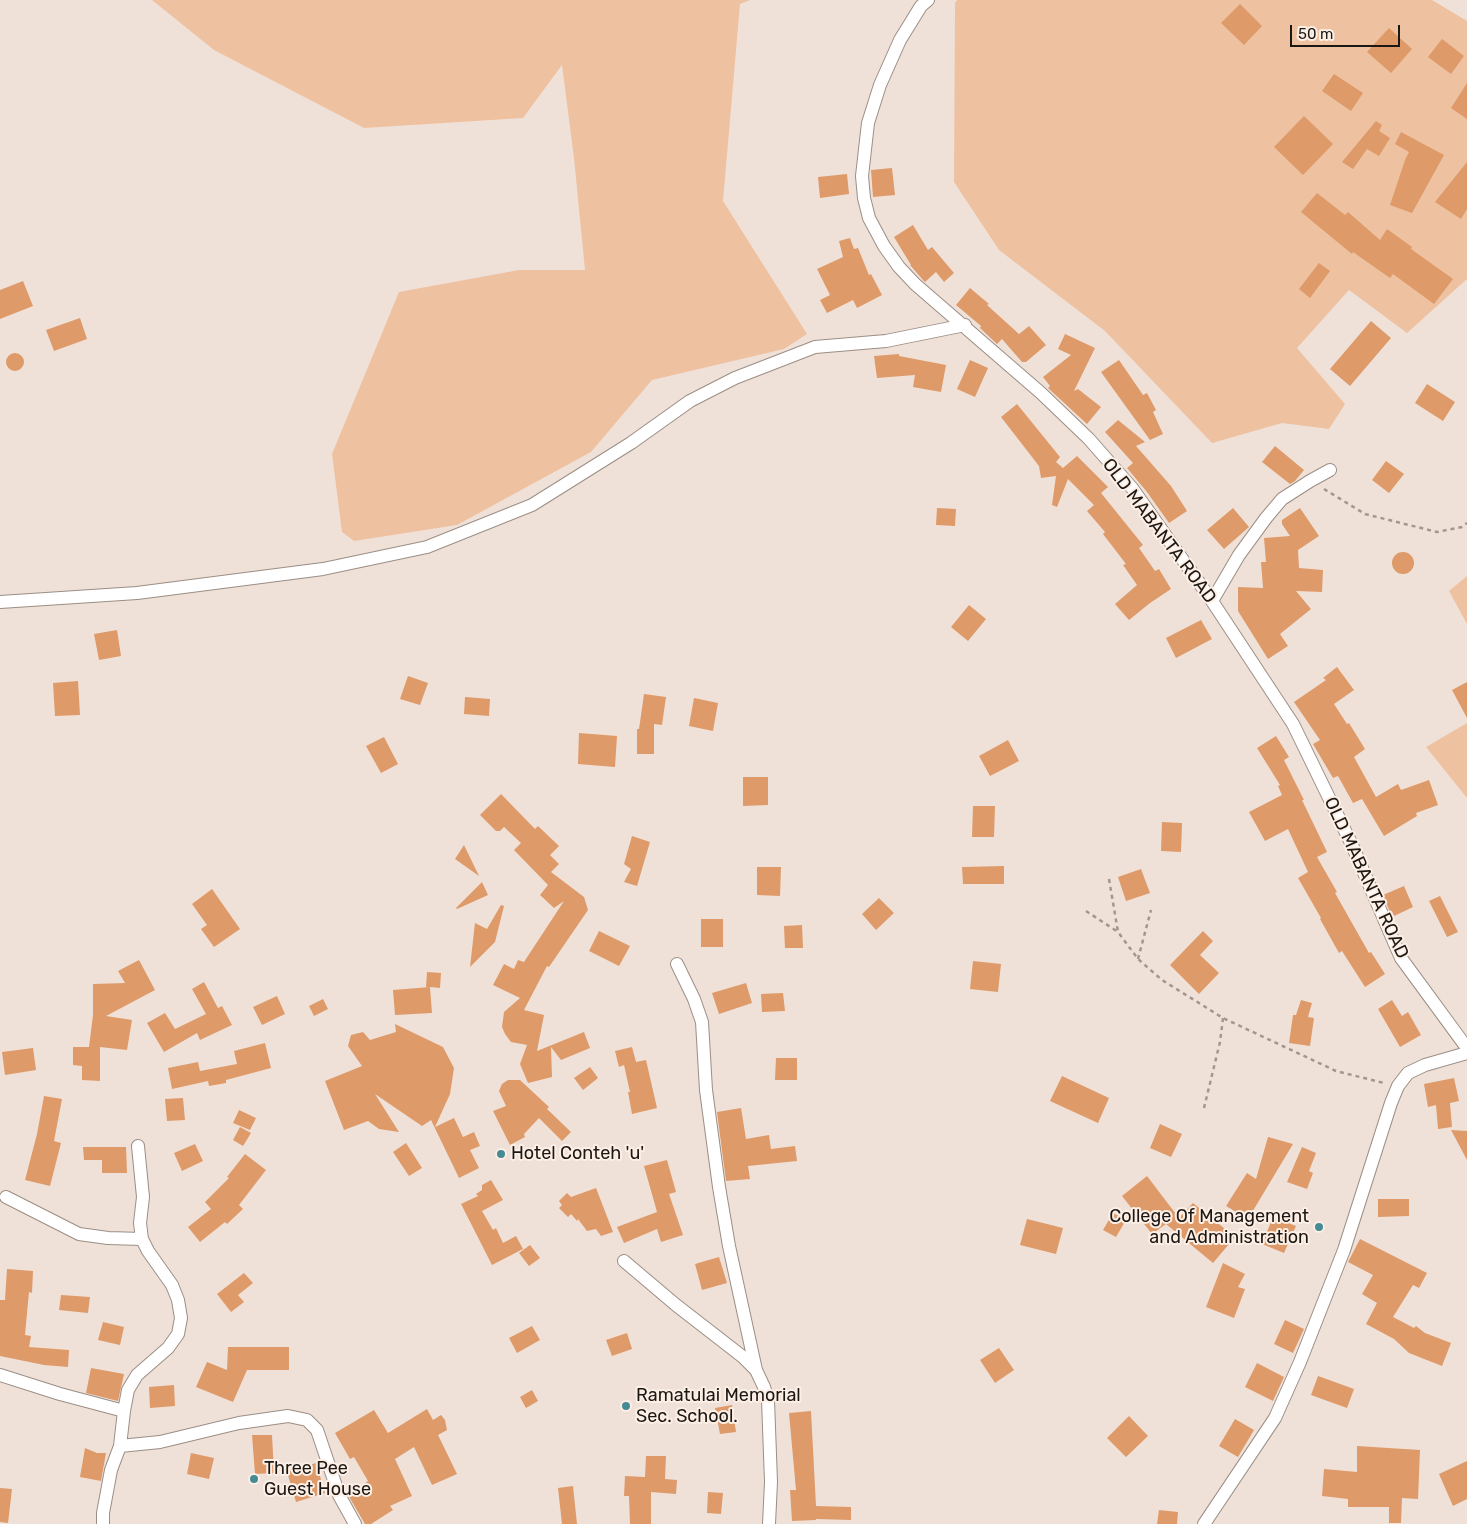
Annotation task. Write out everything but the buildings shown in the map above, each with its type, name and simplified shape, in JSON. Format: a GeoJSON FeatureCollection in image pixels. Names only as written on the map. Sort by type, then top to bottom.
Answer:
{"type":"FeatureCollection","features":[{"type":"Feature","properties":{"kind":"street","name":"OLD MABANTA ROAD"},"geometry":{"type":"LineString","coordinates":[[928,0],[921,6],[900,40],[875,100],[868,123],[862,176],[864,198],[869,218],[884,246],[899,267],[915,284],[965,325],[1041,393],[1089,439],[1132,488],[1212,601],[1293,724],[1352,845],[1401,958],[1467,1048]]}},
{"type":"Feature","properties":{"kind":"street"},"geometry":{"type":"LineString","coordinates":[[0,602],[137,593],[323,569],[426,547],[532,505],[631,444],[690,401],[736,378],[815,347],[886,341],[965,325]]}},
{"type":"Feature","properties":{"kind":"street"},"geometry":{"type":"LineString","coordinates":[[1212,601],[1239,555],[1282,499],[1330,470]]}},
{"type":"Feature","properties":{"kind":"street"},"geometry":{"type":"LineString","coordinates":[[677,964],[694,999],[702,1022],[706,1090],[729,1246],[756,1370],[768,1400],[771,1482],[769,1524]]}},
{"type":"Feature","properties":{"kind":"street"},"geometry":{"type":"LineString","coordinates":[[1204,1524],[1275,1418],[1300,1362],[1344,1250],[1398,1086],[1408,1073],[1425,1065],[1467,1052]]}},
{"type":"Feature","properties":{"kind":"street"},"geometry":{"type":"LineString","coordinates":[[103,1524],[103,1513],[111,1470],[120,1446],[128,1390],[137,1375],[168,1348],[178,1334],[181,1318],[178,1300],[172,1284],[148,1251],[142,1239],[140,1223],[143,1197],[138,1146]]}},
{"type":"Feature","properties":{"kind":"street"},"geometry":{"type":"LineString","coordinates":[[6,1197],[80,1234],[108,1238],[142,1239]]}},
{"type":"Feature","properties":{"kind":"street"},"geometry":{"type":"LineString","coordinates":[[624,1260],[676,1305],[743,1357],[756,1370]]}},
{"type":"Feature","properties":{"kind":"street"},"geometry":{"type":"LineString","coordinates":[[0,1375],[124,1411]]}},
{"type":"Feature","properties":{"kind":"street"},"geometry":{"type":"LineString","coordinates":[[120,1446],[160,1442],[239,1423],[288,1416],[307,1420],[317,1430],[340,1495],[355,1524]]}},
{"type":"Feature","properties":{"kind":"path"},"geometry":{"type":"LineString","coordinates":[[1310,481],[1365,514],[1437,532],[1462,527],[1467,523]]}},
{"type":"Feature","properties":{"kind":"path"},"geometry":{"type":"LineString","coordinates":[[1109,879],[1118,932]]}},
{"type":"Feature","properties":{"kind":"path"},"geometry":{"type":"LineString","coordinates":[[1138,959],[1150,910]]}},
{"type":"Feature","properties":{"kind":"path"},"geometry":{"type":"LineString","coordinates":[[1086,911],[1118,932],[1138,959],[1162,980],[1223,1018],[1336,1071],[1398,1086]]}},
{"type":"Feature","properties":{"kind":"path"},"geometry":{"type":"LineString","coordinates":[[1204,1108],[1220,1042],[1223,1018]]}},
{"type":"Feature","properties":{"kind":"shaded area"},"geometry":{"type":"Polygon","coordinates":[[[152,0],[750,0],[740,4],[723,201],[807,334],[784,349],[652,380],[591,452],[457,525],[354,541],[342,532],[332,454],[399,292],[519,270],[585,270],[574,158],[562,65],[523,118],[364,128],[214,50],[152,0]]]}},
{"type":"Feature","properties":{"kind":"shaded area"},"geometry":{"type":"Polygon","coordinates":[[[957,0],[1432,0],[1467,21],[1467,279],[1407,333],[1349,290],[1297,348],[1345,404],[1329,429],[1282,423],[1212,443],[1105,331],[999,250],[954,182],[955,3],[957,0]]]}},
{"type":"Feature","properties":{"kind":"shaded area"},"geometry":{"type":"Polygon","coordinates":[[[1467,576],[1467,624],[1449,591],[1467,576]]]}},
{"type":"Feature","properties":{"kind":"shaded area"},"geometry":{"type":"Polygon","coordinates":[[[1467,723],[1467,798],[1426,747],[1467,723]]]}},
{"type":"Feature","properties":{"kind":"place","name":"Hotel Conteh 'u'"},"geometry":{"type":"Point","coordinates":[501,1154]}},
{"type":"Feature","properties":{"kind":"place","name":"College Of Management and Administration"},"geometry":{"type":"Point","coordinates":[1319,1227]}},
{"type":"Feature","properties":{"kind":"place","name":"Ramatulai Memorial Sec. School."},"geometry":{"type":"Point","coordinates":[626,1406]}},
{"type":"Feature","properties":{"kind":"place","name":"Three Pee Guest House"},"geometry":{"type":"Point","coordinates":[254,1479]}}]}
